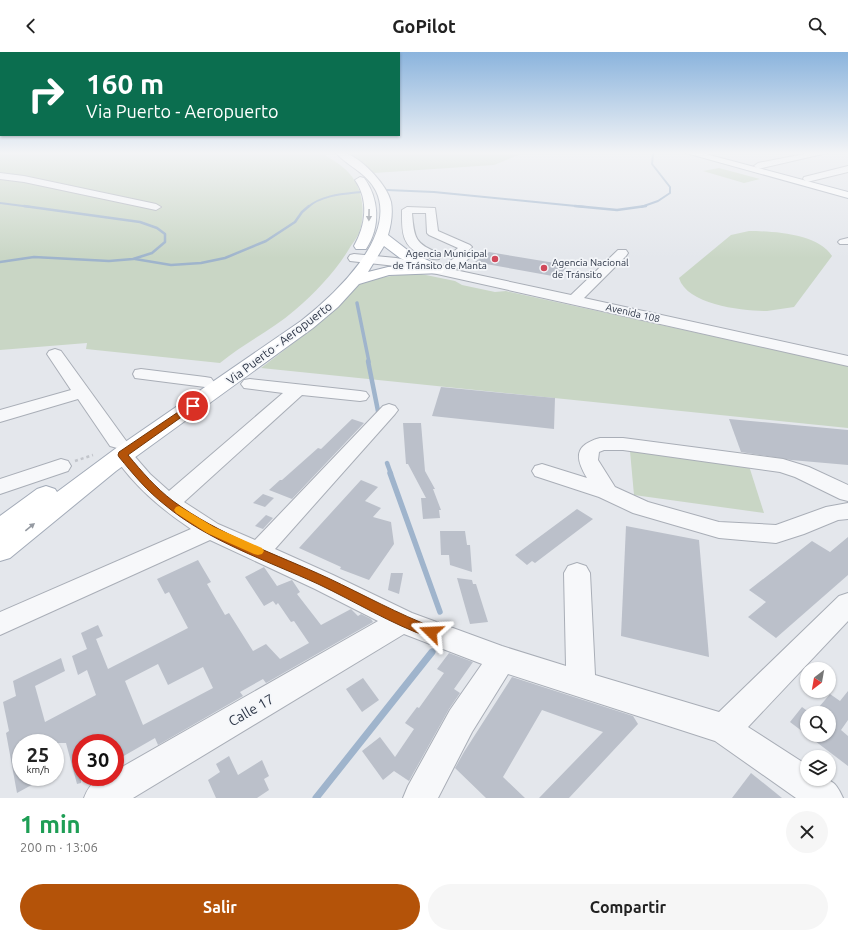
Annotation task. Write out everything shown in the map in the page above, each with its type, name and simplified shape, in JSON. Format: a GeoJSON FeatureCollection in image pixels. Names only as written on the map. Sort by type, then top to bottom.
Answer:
{"type":"FeatureCollection","features":[{"type":"Feature","properties":{"kind":"main road","name":"Via Puerto - Aeropuerto"},"geometry":{"type":"LineString","coordinates":[[0,530],[116,449],[205,382],[274,335],[314,303],[339,278],[358,266],[369,222],[370,200],[365,188]]}},
{"type":"Feature","properties":{"kind":"main road","name":"Via Puerto - Aeropuerto"},"geometry":{"type":"LineString","coordinates":[[0,551],[116,449],[228,382],[312,321],[341,296],[358,266],[381,236],[384,228],[386,208],[378,188]]}},
{"type":"Feature","properties":{"kind":"main road"},"geometry":{"type":"LineString","coordinates":[[820,188],[848,195]]}},
{"type":"Feature","properties":{"kind":"main road"},"geometry":{"type":"LineString","coordinates":[[381,236],[398,252],[439,266]]}},
{"type":"Feature","properties":{"kind":"main road"},"geometry":{"type":"LineString","coordinates":[[358,266],[388,271],[439,266]]}},
{"type":"Feature","properties":{"kind":"street"},"geometry":{"type":"LineString","coordinates":[[66,188],[156,207]]}},
{"type":"Feature","properties":{"kind":"street"},"geometry":{"type":"LineString","coordinates":[[407,210],[431,210],[432,233],[466,247],[458,253],[467,255],[439,266],[410,240],[407,210]]}},
{"type":"Feature","properties":{"kind":"street"},"geometry":{"type":"LineString","coordinates":[[574,300],[622,253]]}},
{"type":"Feature","properties":{"kind":"street","name":"Avenida 108"},"geometry":{"type":"LineString","coordinates":[[358,266],[439,266],[574,300],[848,361]]}},
{"type":"Feature","properties":{"kind":"street"},"geometry":{"type":"LineString","coordinates":[[55,354],[82,392],[116,449],[142,479],[169,503],[210,530],[259,551],[402,621],[502,659],[724,729],[826,798]]}},
{"type":"Feature","properties":{"kind":"street"},"geometry":{"type":"LineString","coordinates":[[141,374],[205,382]]}},
{"type":"Feature","properties":{"kind":"street"},"geometry":{"type":"LineString","coordinates":[[250,384],[360,396]]}},
{"type":"Feature","properties":{"kind":"street"},"geometry":{"type":"LineString","coordinates":[[169,503],[297,390]]}},
{"type":"Feature","properties":{"kind":"street"},"geometry":{"type":"LineString","coordinates":[[0,416],[82,392]]}},
{"type":"Feature","properties":{"kind":"street"},"geometry":{"type":"LineString","coordinates":[[259,551],[389,410]]}},
{"type":"Feature","properties":{"kind":"street"},"geometry":{"type":"LineString","coordinates":[[607,492],[588,460],[590,449],[600,444],[623,444],[748,460],[782,466],[802,472],[848,494]]}},
{"type":"Feature","properties":{"kind":"street"},"geometry":{"type":"LineString","coordinates":[[0,487],[62,466]]}},
{"type":"Feature","properties":{"kind":"street"},"geometry":{"type":"LineString","coordinates":[[542,471],[607,492],[641,508],[719,530],[776,534],[834,513],[848,511]]}},
{"type":"Feature","properties":{"kind":"street"},"geometry":{"type":"LineString","coordinates":[[0,624],[210,530]]}},
{"type":"Feature","properties":{"kind":"street"},"geometry":{"type":"LineString","coordinates":[[577,573],[581,684]]}},
{"type":"Feature","properties":{"kind":"street"},"geometry":{"type":"LineString","coordinates":[[724,729],[848,604]]}},
{"type":"Feature","properties":{"kind":"street","name":"Calle 17"},"geometry":{"type":"LineString","coordinates":[[100,798],[402,621]]}},
{"type":"Feature","properties":{"kind":"street"},"geometry":{"type":"LineString","coordinates":[[420,798],[461,721],[502,659]]}},
{"type":"Feature","properties":{"kind":"path"},"geometry":{"type":"LineString","coordinates":[[62,466],[116,449]]}},
{"type":"Feature","properties":{"kind":"green space"},"geometry":{"type":"Polygon","coordinates":[[[0,188],[358,188],[363,210],[361,226],[357,237],[338,266],[295,310],[220,363],[86,349],[87,343],[0,350],[0,188]]]}},
{"type":"Feature","properties":{"kind":"green space"},"geometry":{"type":"Polygon","coordinates":[[[749,231],[782,233],[806,238],[826,249],[832,256],[794,307],[767,311],[731,308],[704,300],[693,295],[684,287],[679,278],[731,235],[749,231]]]}},
{"type":"Feature","properties":{"kind":"green space"},"geometry":{"type":"Polygon","coordinates":[[[406,274],[421,274],[455,281],[462,285],[495,292],[506,291],[848,366],[848,428],[261,368],[326,318],[360,283],[384,277],[406,274]]]}},
{"type":"Feature","properties":{"kind":"green space"},"geometry":{"type":"Polygon","coordinates":[[[630,451],[749,466],[764,513],[634,495],[630,451]]]}},
{"type":"Feature","properties":{"kind":"building"},"geometry":{"type":"Polygon","coordinates":[[[489,252],[561,264],[560,266],[567,267],[558,277],[475,262],[489,252]]]}},
{"type":"Feature","properties":{"kind":"building"},"geometry":{"type":"Polygon","coordinates":[[[441,387],[555,398],[554,429],[432,416],[441,387]]]}},
{"type":"Feature","properties":{"kind":"building"},"geometry":{"type":"Polygon","coordinates":[[[352,419],[364,423],[292,499],[269,490],[318,448],[321,449],[352,419]]]}},
{"type":"Feature","properties":{"kind":"building"},"geometry":{"type":"Polygon","coordinates":[[[729,419],[848,430],[848,465],[791,460],[741,452],[729,419]]]}},
{"type":"Feature","properties":{"kind":"building"},"geometry":{"type":"Polygon","coordinates":[[[403,423],[421,423],[425,471],[435,489],[433,489],[441,510],[439,510],[440,518],[423,519],[421,498],[426,498],[408,464],[406,464],[403,423]]]}},
{"type":"Feature","properties":{"kind":"building"},"geometry":{"type":"Polygon","coordinates":[[[361,480],[378,487],[365,501],[381,508],[373,517],[391,522],[394,544],[369,580],[340,569],[341,567],[299,548],[361,480]]]}},
{"type":"Feature","properties":{"kind":"building"},"geometry":{"type":"Polygon","coordinates":[[[263,494],[274,498],[265,507],[253,503],[263,494]]]}},
{"type":"Feature","properties":{"kind":"building"},"geometry":{"type":"Polygon","coordinates":[[[577,509],[593,519],[535,563],[532,561],[527,565],[515,555],[577,509]]]}},
{"type":"Feature","properties":{"kind":"building"},"geometry":{"type":"Polygon","coordinates":[[[266,515],[273,518],[263,529],[255,526],[266,515]]]}},
{"type":"Feature","properties":{"kind":"building"},"geometry":{"type":"Polygon","coordinates":[[[626,526],[699,540],[709,657],[621,636],[626,526]]]}},
{"type":"Feature","properties":{"kind":"building"},"geometry":{"type":"Polygon","coordinates":[[[440,531],[465,531],[467,545],[470,545],[472,572],[450,565],[449,555],[441,555],[440,531]]]}},
{"type":"Feature","properties":{"kind":"building"},"geometry":{"type":"Polygon","coordinates":[[[848,537],[848,575],[776,638],[748,617],[766,602],[749,590],[812,541],[830,552],[848,537]]]}},
{"type":"Feature","properties":{"kind":"building"},"geometry":{"type":"Polygon","coordinates":[[[198,560],[211,582],[207,584],[225,615],[229,613],[253,651],[266,644],[280,659],[309,643],[294,621],[291,622],[278,603],[276,605],[273,601],[264,606],[245,577],[264,567],[277,586],[292,580],[300,592],[297,594],[321,625],[351,609],[358,616],[361,614],[371,619],[373,622],[266,683],[263,679],[240,692],[243,696],[158,745],[155,738],[124,756],[124,734],[72,734],[72,765],[66,743],[64,743],[64,734],[12,734],[12,766],[6,733],[9,731],[3,702],[16,696],[13,681],[61,658],[65,671],[35,686],[45,722],[96,695],[87,670],[78,675],[72,656],[87,649],[81,633],[98,625],[103,636],[96,639],[108,669],[188,628],[169,592],[165,594],[157,579],[198,560]],[[158,664],[125,681],[143,725],[213,688],[203,667],[168,685],[158,664]]]}},
{"type":"Feature","properties":{"kind":"building"},"geometry":{"type":"Polygon","coordinates":[[[391,573],[403,573],[399,594],[388,590],[391,573]]]}},
{"type":"Feature","properties":{"kind":"building"},"geometry":{"type":"Polygon","coordinates":[[[457,578],[472,580],[473,584],[476,584],[488,622],[470,624],[457,578]]]}},
{"type":"Feature","properties":{"kind":"building"},"geometry":{"type":"Polygon","coordinates":[[[449,653],[473,662],[454,689],[460,693],[449,709],[409,781],[394,771],[383,780],[362,751],[380,737],[395,757],[414,729],[405,723],[417,707],[419,708],[444,673],[437,669],[449,653]]]}},
{"type":"Feature","properties":{"kind":"building"},"geometry":{"type":"Polygon","coordinates":[[[512,677],[633,716],[638,724],[569,798],[539,798],[603,732],[542,710],[503,777],[525,798],[486,798],[455,768],[512,677]]]}},
{"type":"Feature","properties":{"kind":"building"},"geometry":{"type":"Polygon","coordinates":[[[363,678],[379,700],[362,712],[346,689],[363,678]]]}},
{"type":"Feature","properties":{"kind":"building"},"geometry":{"type":"Polygon","coordinates":[[[848,691],[848,720],[841,730],[848,736],[848,766],[836,757],[836,750],[827,750],[816,742],[836,742],[836,706],[820,706],[827,698],[836,698],[840,701],[848,691]]]}},
{"type":"Feature","properties":{"kind":"building"},"geometry":{"type":"Polygon","coordinates":[[[800,710],[800,730],[790,722],[800,710]]]}},
{"type":"Feature","properties":{"kind":"building"},"geometry":{"type":"Polygon","coordinates":[[[229,756],[238,775],[262,760],[269,776],[264,779],[269,790],[257,798],[216,798],[208,780],[220,772],[216,764],[229,756]]]}},
{"type":"Feature","properties":{"kind":"building"},"geometry":{"type":"Polygon","coordinates":[[[751,773],[782,798],[732,798],[751,773]]]}},
{"type":"Feature","properties":{"kind":"building"},"geometry":{"type":"Polygon","coordinates":[[[16,786],[30,786],[17,793],[16,786]]]}},
{"type":"Feature","properties":{"kind":"waterway"},"geometry":{"type":"LineString","coordinates":[[642,206],[658,201],[670,193],[670,188]]}},
{"type":"Feature","properties":{"kind":"waterway"},"geometry":{"type":"LineString","coordinates":[[387,190],[434,192],[586,207]]}},
{"type":"Feature","properties":{"kind":"waterway"},"geometry":{"type":"LineString","coordinates":[[308,207],[320,200],[340,194],[361,192]]}},
{"type":"Feature","properties":{"kind":"waterway"},"geometry":{"type":"LineString","coordinates":[[0,203],[31,207]]}},
{"type":"Feature","properties":{"kind":"waterway"},"geometry":{"type":"LineString","coordinates":[[0,262],[34,257],[109,261],[133,259],[152,253],[165,242],[165,234],[157,228],[140,222],[24,206]]}},
{"type":"Feature","properties":{"kind":"waterway"},"geometry":{"type":"LineString","coordinates":[[135,259],[171,265],[201,263],[225,258],[266,241],[295,222],[302,212],[309,206]]}},
{"type":"Feature","properties":{"kind":"waterway"},"geometry":{"type":"LineString","coordinates":[[575,206],[617,210],[642,206]]}},
{"type":"Feature","properties":{"kind":"waterway"},"geometry":{"type":"LineString","coordinates":[[357,303],[369,362]]}},
{"type":"Feature","properties":{"kind":"waterway"},"geometry":{"type":"LineString","coordinates":[[368,361],[379,416]]}},
{"type":"Feature","properties":{"kind":"waterway"},"geometry":{"type":"LineString","coordinates":[[387,463],[391,474]]}},
{"type":"Feature","properties":{"kind":"waterway"},"geometry":{"type":"LineString","coordinates":[[390,473],[440,612]]}},
{"type":"Feature","properties":{"kind":"waterway"},"geometry":{"type":"LineString","coordinates":[[316,798],[432,652]]}},
{"type":"Feature","properties":{"kind":"slow traffic"},"geometry":{"type":"LineString","coordinates":[[179,510],[210,530],[258,551]]}},
{"type":"Feature","properties":{"kind":"place","name":"Agencia Municipal de Tránsito de Manta"},"geometry":{"type":"Point","coordinates":[495,259]}},
{"type":"Feature","properties":{"kind":"place","name":"Agencia Nacional de Tránsito"},"geometry":{"type":"Point","coordinates":[544,268]}},
{"type":"Feature","properties":{"kind":"route"},"geometry":{"type":"LineString","coordinates":[[193,406],[122,455],[142,479],[169,503],[210,530],[259,551],[402,621],[431,632]]}}]}
